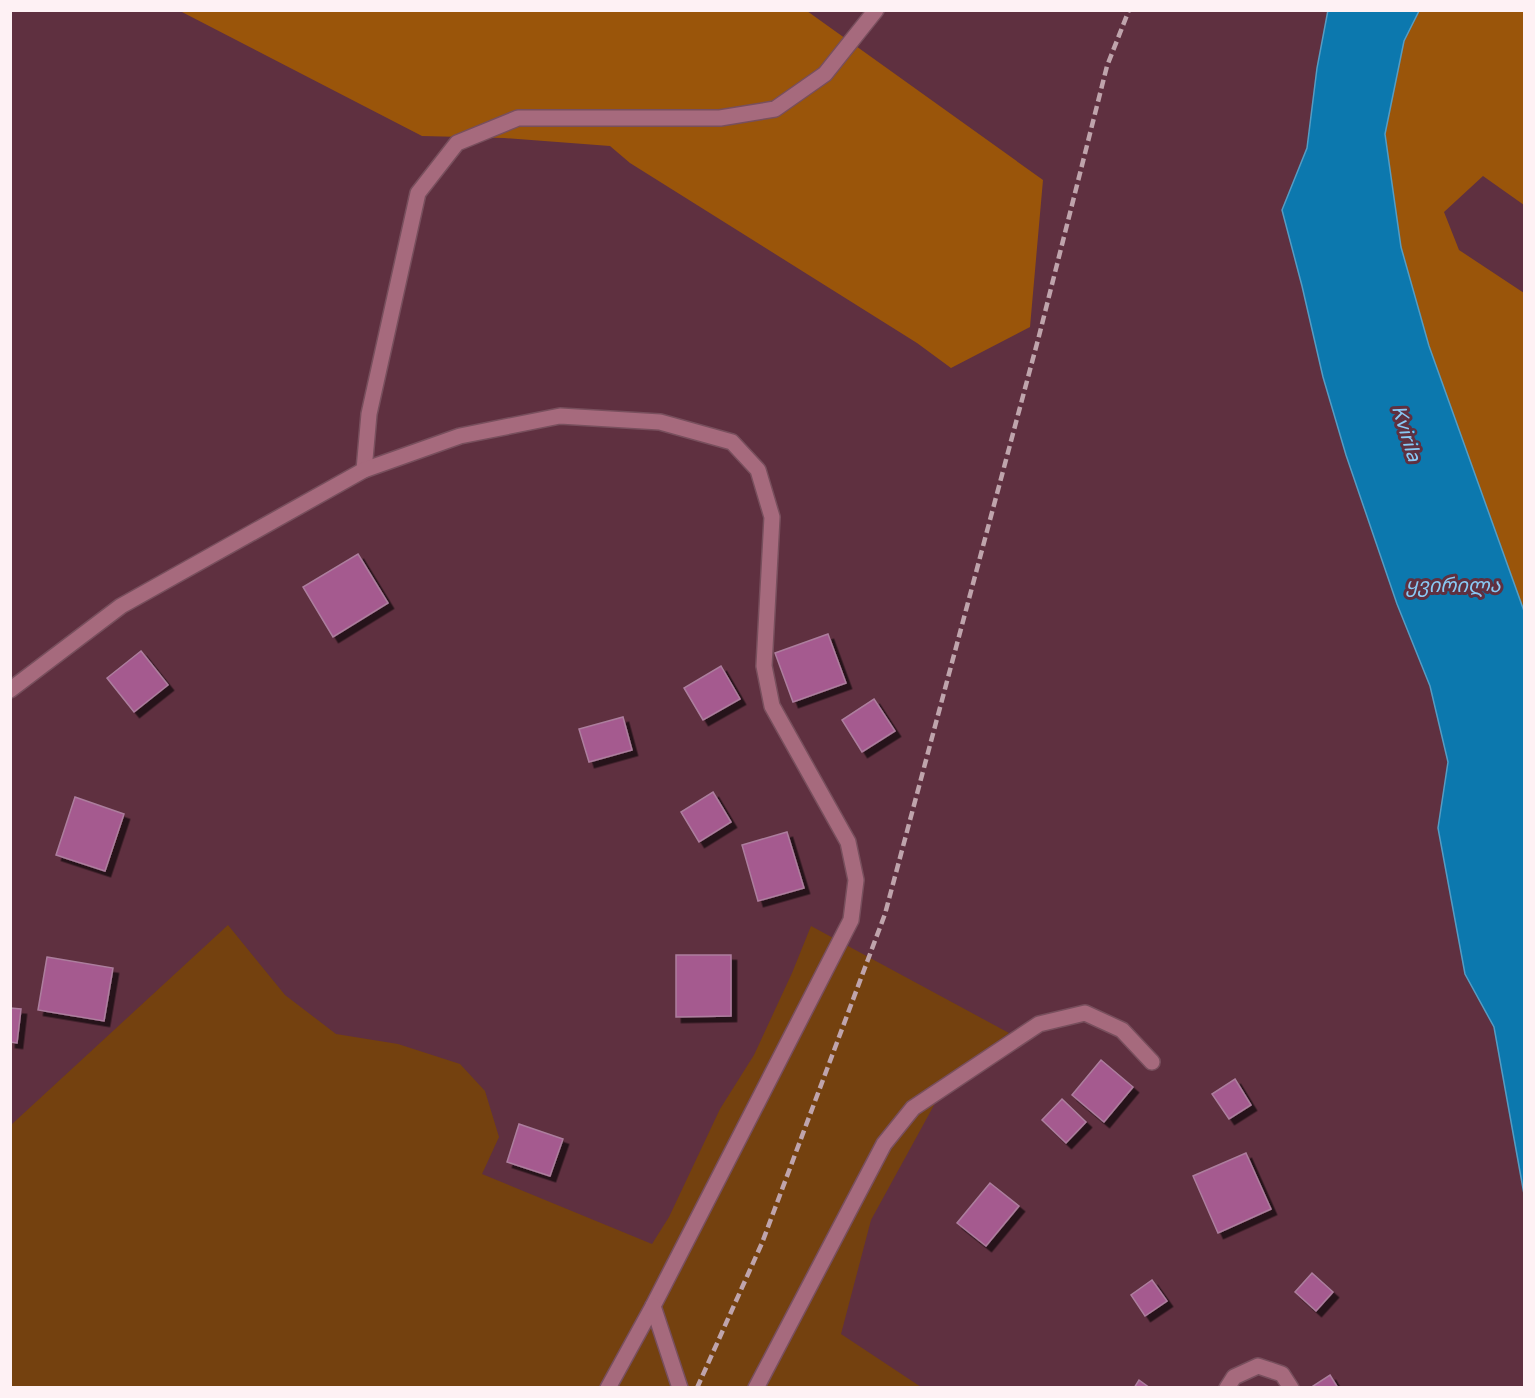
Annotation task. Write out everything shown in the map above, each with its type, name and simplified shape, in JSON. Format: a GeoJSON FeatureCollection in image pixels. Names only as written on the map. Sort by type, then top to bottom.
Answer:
{"type":"FeatureCollection","features":[{"type":"Feature","properties":{"kind":"street"},"geometry":{"type":"LineString","coordinates":[[364,470],[369,414],[418,193],[457,143],[518,118],[720,117],[775,109],[825,74],[876,10]]}},
{"type":"Feature","properties":{"kind":"street"},"geometry":{"type":"LineString","coordinates":[[10,690],[121,606],[364,470],[460,436],[560,416],[660,422],[732,442],[758,470],[772,517],[764,666],[772,706],[848,843],[856,880],[851,920],[653,1306],[608,1388]]}},
{"type":"Feature","properties":{"kind":"street"},"geometry":{"type":"LineString","coordinates":[[756,1388],[884,1144],[913,1108],[1039,1024],[1086,1013],[1122,1030],[1152,1062]]}},
{"type":"Feature","properties":{"kind":"street"},"geometry":{"type":"LineString","coordinates":[[653,1306],[681,1388]]}},
{"type":"Feature","properties":{"kind":"street"},"geometry":{"type":"LineString","coordinates":[[1227,1388],[1234,1377],[1258,1365],[1282,1374],[1291,1388]]}},
{"type":"Feature","properties":{"kind":"shaded area"},"geometry":{"type":"Polygon","coordinates":[[[180,11],[807,11],[1043,180],[1030,327],[951,368],[917,343],[630,163],[610,146],[504,138],[422,136],[180,11]]]}},
{"type":"Feature","properties":{"kind":"shaded area"},"geometry":{"type":"Polygon","coordinates":[[[1419,11],[1524,11],[1524,205],[1483,176],[1444,212],[1459,250],[1524,293],[1524,611],[1429,346],[1401,247],[1385,134],[1404,41],[1419,11]]]}},
{"type":"Feature","properties":{"kind":"shaded area"},"geometry":{"type":"Polygon","coordinates":[[[228,925],[285,995],[336,1034],[398,1044],[460,1064],[485,1091],[499,1137],[482,1174],[652,1244],[669,1217],[720,1109],[754,1055],[811,926],[1009,1033],[950,1076],[871,1220],[841,1334],[921,1387],[11,1388],[11,1125],[228,925]]]}},
{"type":"Feature","properties":{"kind":"water","name":"ყვირილა"},"geometry":{"type":"Polygon","coordinates":[[[1328,10],[1419,11],[1404,41],[1385,134],[1401,247],[1429,346],[1524,611],[1524,1194],[1494,1027],[1465,974],[1438,828],[1448,762],[1430,686],[1397,604],[1346,455],[1323,377],[1282,210],[1307,148],[1317,68],[1328,10]]]}},
{"type":"Feature","properties":{"kind":"building"},"geometry":{"type":"Polygon","coordinates":[[[358,554],[388,603],[333,637],[303,587],[358,554]]]}},
{"type":"Feature","properties":{"kind":"building"},"geometry":{"type":"Polygon","coordinates":[[[828,634],[846,683],[793,702],[775,653],[828,634]]]}},
{"type":"Feature","properties":{"kind":"building"},"geometry":{"type":"Polygon","coordinates":[[[141,651],[168,685],[134,712],[107,678],[141,651]]]}},
{"type":"Feature","properties":{"kind":"building"},"geometry":{"type":"Polygon","coordinates":[[[721,666],[740,699],[703,720],[684,688],[721,666]]]}},
{"type":"Feature","properties":{"kind":"building"},"geometry":{"type":"Polygon","coordinates":[[[874,699],[895,731],[862,752],[842,720],[874,699]]]}},
{"type":"Feature","properties":{"kind":"building"},"geometry":{"type":"Polygon","coordinates":[[[623,717],[632,750],[589,762],[579,729],[623,717]]]}},
{"type":"Feature","properties":{"kind":"building"},"geometry":{"type":"Polygon","coordinates":[[[713,792],[731,822],[699,842],[681,812],[713,792]]]}},
{"type":"Feature","properties":{"kind":"building"},"geometry":{"type":"Polygon","coordinates":[[[75,797],[124,814],[105,871],[56,855],[75,797]]]}},
{"type":"Feature","properties":{"kind":"building"},"geometry":{"type":"Polygon","coordinates":[[[787,832],[804,888],[758,901],[742,845],[787,832]]]}},
{"type":"Feature","properties":{"kind":"building"},"geometry":{"type":"Polygon","coordinates":[[[676,955],[731,955],[731,1016],[676,1017],[676,955]]]}},
{"type":"Feature","properties":{"kind":"building"},"geometry":{"type":"Polygon","coordinates":[[[47,957],[113,968],[104,1021],[38,1010],[47,957]]]}},
{"type":"Feature","properties":{"kind":"building"},"geometry":{"type":"Polygon","coordinates":[[[10,1008],[21,1009],[17,1043],[10,1042],[10,1008]]]}},
{"type":"Feature","properties":{"kind":"building"},"geometry":{"type":"Polygon","coordinates":[[[1101,1060],[1133,1087],[1104,1122],[1072,1095],[1101,1060]]]}},
{"type":"Feature","properties":{"kind":"building"},"geometry":{"type":"Polygon","coordinates":[[[1235,1079],[1251,1105],[1229,1119],[1212,1094],[1235,1079]]]}},
{"type":"Feature","properties":{"kind":"building"},"geometry":{"type":"Polygon","coordinates":[[[1062,1099],[1086,1122],[1066,1143],[1042,1120],[1062,1099]]]}},
{"type":"Feature","properties":{"kind":"building"},"geometry":{"type":"Polygon","coordinates":[[[519,1124],[563,1139],[550,1176],[507,1162],[519,1124]]]}},
{"type":"Feature","properties":{"kind":"building"},"geometry":{"type":"Polygon","coordinates":[[[1246,1153],[1271,1209],[1218,1233],[1193,1176],[1246,1153]]]}},
{"type":"Feature","properties":{"kind":"building"},"geometry":{"type":"Polygon","coordinates":[[[990,1183],[1019,1206],[986,1246],[957,1223],[990,1183]]]}},
{"type":"Feature","properties":{"kind":"building"},"geometry":{"type":"Polygon","coordinates":[[[1312,1273],[1333,1292],[1316,1311],[1295,1292],[1312,1273]]]}},
{"type":"Feature","properties":{"kind":"building"},"geometry":{"type":"Polygon","coordinates":[[[1152,1280],[1167,1301],[1145,1316],[1131,1295],[1152,1280]]]}},
{"type":"Feature","properties":{"kind":"building"},"geometry":{"type":"Polygon","coordinates":[[[1330,1375],[1338,1388],[1310,1388],[1330,1375]]]}},
{"type":"Feature","properties":{"kind":"building"},"geometry":{"type":"Polygon","coordinates":[[[1139,1380],[1150,1388],[1134,1388],[1139,1380]]]}},
{"type":"Feature","properties":{"kind":"railway"},"geometry":{"type":"LineString","coordinates":[[697,1388],[762,1243],[885,914],[1039,336],[1107,66],[1129,10]]}},
{"type":"Feature","properties":{"kind":"water label","name":"Kvirila"},"geometry":{"type":"Point","coordinates":[1407,433]}}]}
